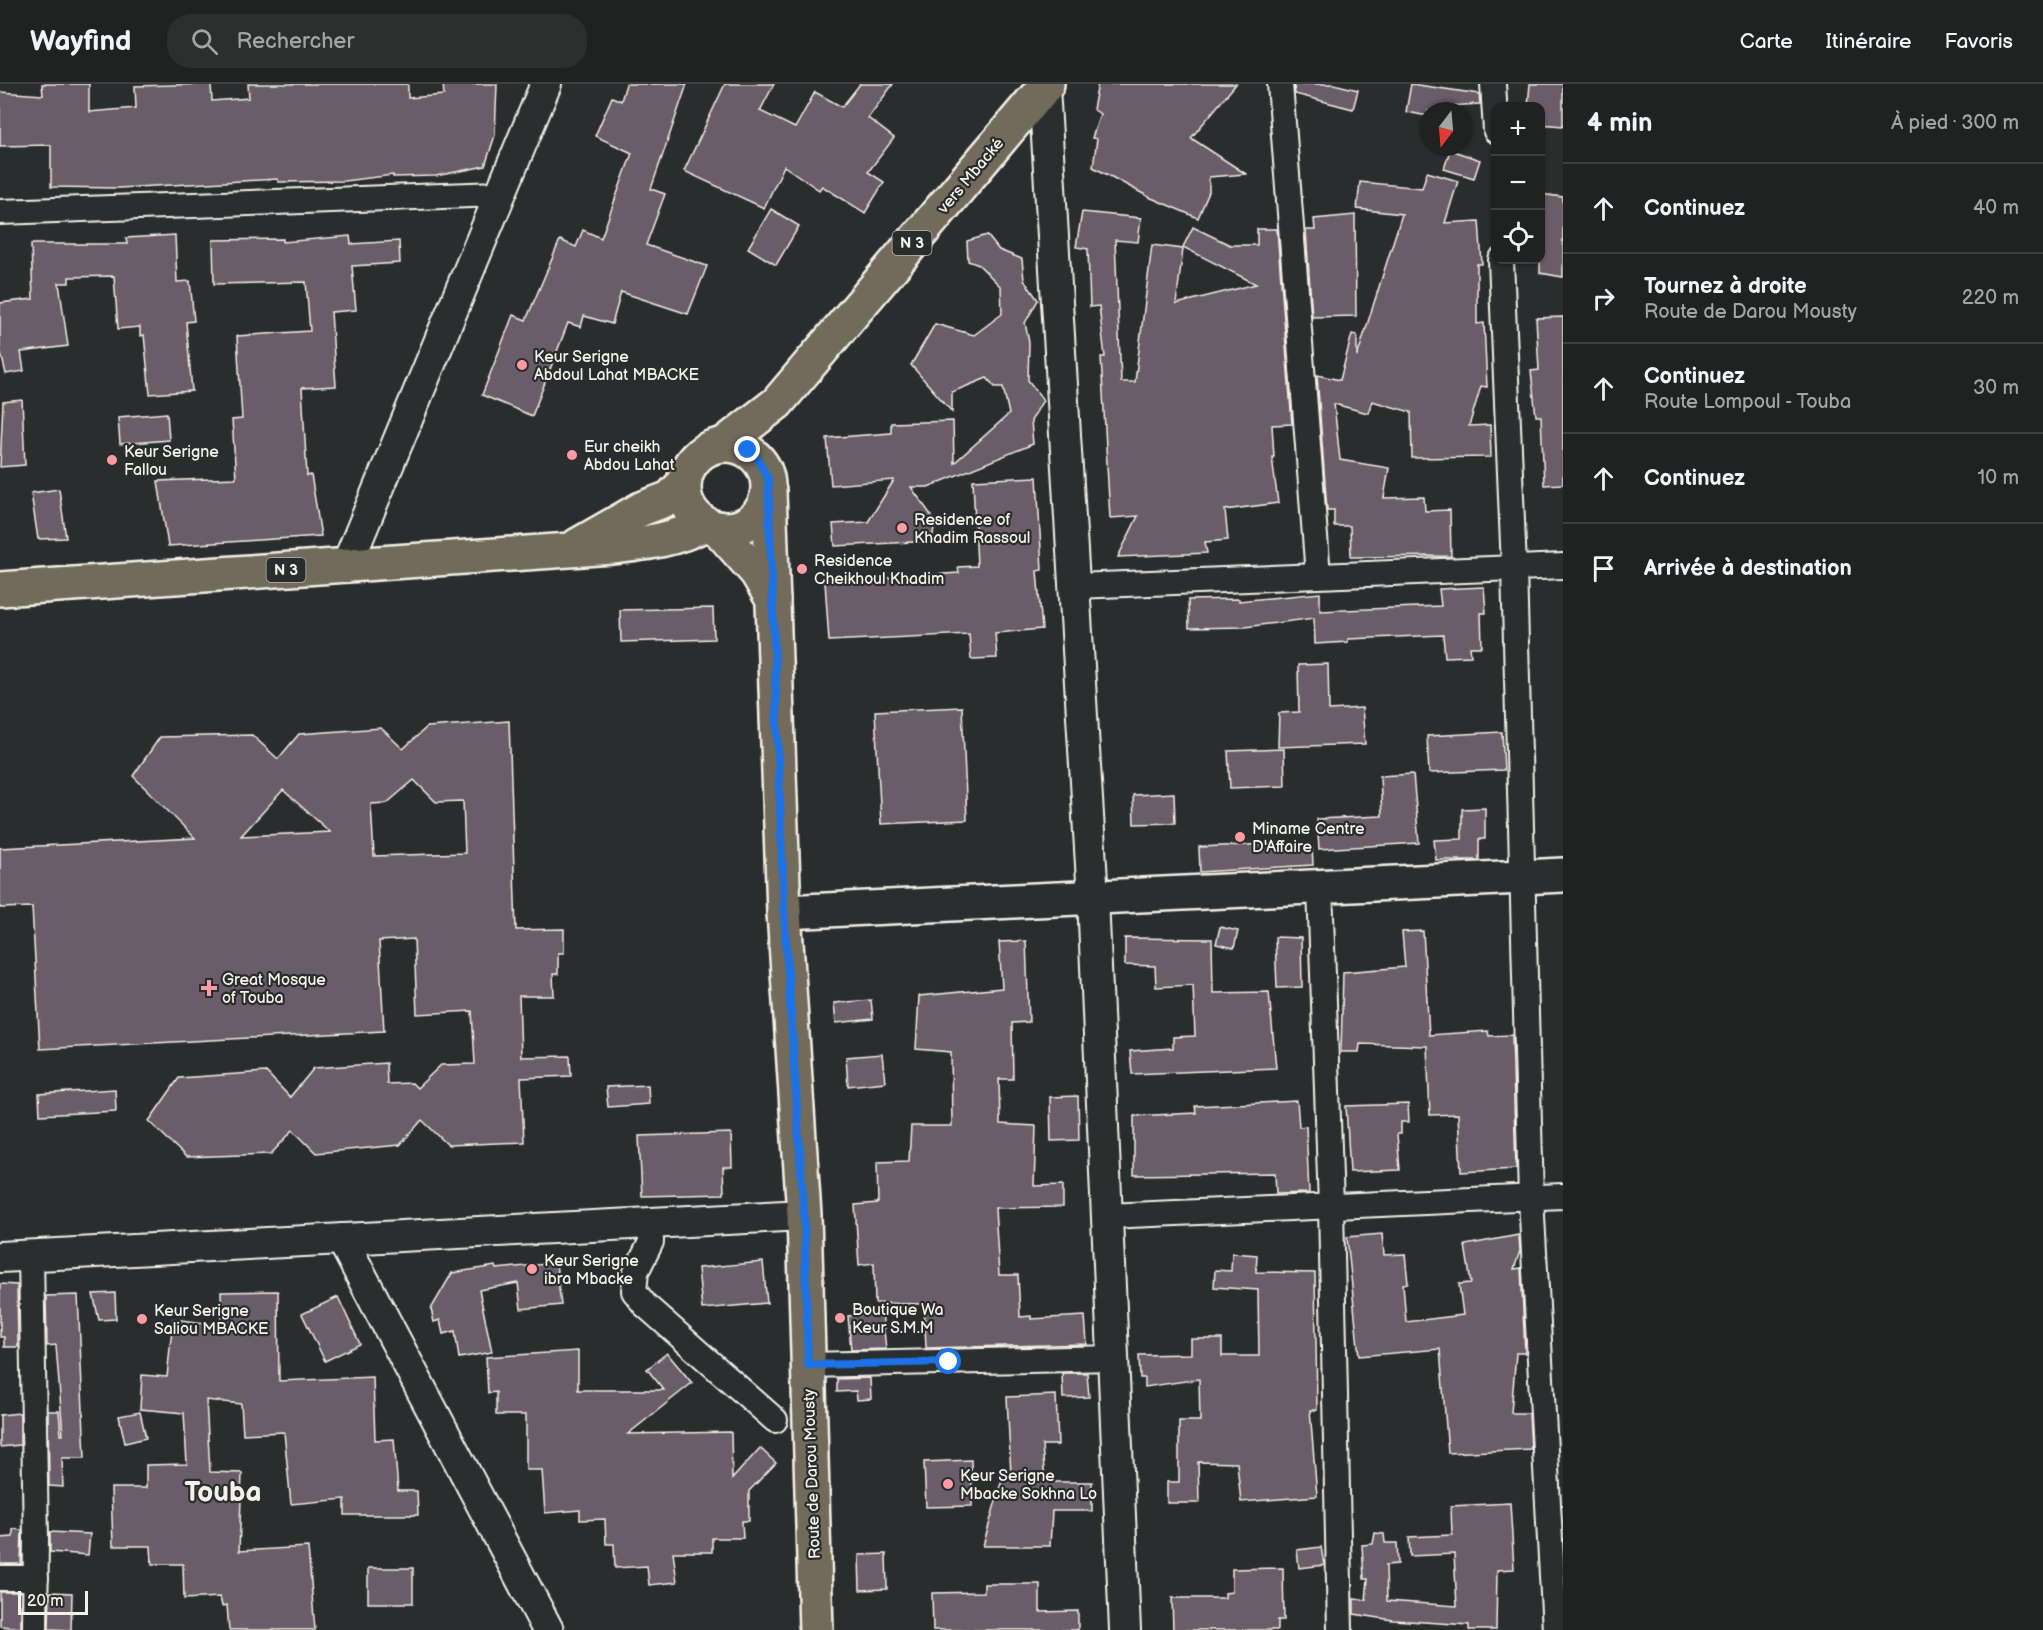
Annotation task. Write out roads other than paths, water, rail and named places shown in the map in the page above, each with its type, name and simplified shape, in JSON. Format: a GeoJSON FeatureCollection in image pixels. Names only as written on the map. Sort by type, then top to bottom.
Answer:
{"type":"FeatureCollection","features":[{"type":"Feature","properties":{"kind":"main road","name":"vers Mbacké"},"geometry":{"type":"LineString","coordinates":[[724,444],[777,403],[1046,86]]}},
{"type":"Feature","properties":{"kind":"main road","name":"vers Mbacké"},"geometry":{"type":"LineString","coordinates":[[757,457],[777,403]]}},
{"type":"Feature","properties":{"kind":"main road"},"geometry":{"type":"LineString","coordinates":[[711,526],[741,527],[752,521],[760,513],[769,491],[768,479],[757,457],[742,448],[724,444],[702,452],[693,460],[684,483],[688,506],[757,573],[772,600]]}},
{"type":"Feature","properties":{"kind":"main road","name":"N 3"},"geometry":{"type":"LineString","coordinates":[[571,548],[641,508],[670,498],[684,483]]}},
{"type":"Feature","properties":{"kind":"main road","name":"Route de Darou Mousty"},"geometry":{"type":"LineString","coordinates":[[769,491],[784,912],[804,1215],[816,1630]]}},
{"type":"Feature","properties":{"kind":"main road","name":"N 3"},"geometry":{"type":"LineString","coordinates":[[1,586],[346,567],[661,542],[711,526]]}},
{"type":"Feature","properties":{"kind":"main road"},"geometry":{"type":"LineString","coordinates":[[784,912],[1563,874]]}},
{"type":"Feature","properties":{"kind":"street"},"geometry":{"type":"LineString","coordinates":[[346,567],[498,194],[546,84]]}},
{"type":"Feature","properties":{"kind":"street"},"geometry":{"type":"LineString","coordinates":[[1280,84],[1318,575]]}},
{"type":"Feature","properties":{"kind":"street"},"geometry":{"type":"LineString","coordinates":[[1493,84],[1494,102]]}},
{"type":"Feature","properties":{"kind":"street"},"geometry":{"type":"LineString","coordinates":[[1046,86],[1093,898],[1125,1630]]}},
{"type":"Feature","properties":{"kind":"street"},"geometry":{"type":"LineString","coordinates":[[0,212],[498,194]]}},
{"type":"Feature","properties":{"kind":"street"},"geometry":{"type":"LineString","coordinates":[[1501,264],[1514,568],[1532,1198],[1555,1630]]}},
{"type":"Feature","properties":{"kind":"street"},"geometry":{"type":"LineString","coordinates":[[1076,586],[1563,566]]}},
{"type":"Feature","properties":{"kind":"street"},"geometry":{"type":"LineString","coordinates":[[1320,887],[1331,1206],[1340,1630]]}},
{"type":"Feature","properties":{"kind":"street"},"geometry":{"type":"LineString","coordinates":[[1107,1216],[1563,1196]]}},
{"type":"Feature","properties":{"kind":"street"},"geometry":{"type":"LineString","coordinates":[[0,1257],[804,1215]]}},
{"type":"Feature","properties":{"kind":"street"},"geometry":{"type":"LineString","coordinates":[[650,1223],[651,1242],[636,1272],[634,1291],[645,1305],[775,1420]]}},
{"type":"Feature","properties":{"kind":"street"},"geometry":{"type":"LineString","coordinates":[[342,1239],[548,1630]]}},
{"type":"Feature","properties":{"kind":"street"},"geometry":{"type":"LineString","coordinates":[[31,1256],[35,1630]]}},
{"type":"Feature","properties":{"kind":"street"},"geometry":{"type":"LineString","coordinates":[[808,1365],[1113,1358]]}},
{"type":"Feature","properties":{"kind":"street"},"geometry":{"type":"LineString","coordinates":[[0,1578],[36,1578]]}},
{"type":"Feature","properties":{"kind":"place","name":"Keur Serigne Abdoul Lahat MBACKE"},"geometry":{"type":"Point","coordinates":[522,365]}},
{"type":"Feature","properties":{"kind":"place","name":"Eur cheikh Abdou Lahat"},"geometry":{"type":"Point","coordinates":[572,455]}},
{"type":"Feature","properties":{"kind":"place","name":"Keur Serigne Fallou"},"geometry":{"type":"Point","coordinates":[112,460]}},
{"type":"Feature","properties":{"kind":"place","name":"Residence of Khadim Rassoul"},"geometry":{"type":"Point","coordinates":[902,528]}},
{"type":"Feature","properties":{"kind":"place","name":"Residence Cheikhoul Khadim"},"geometry":{"type":"Point","coordinates":[802,569]}},
{"type":"Feature","properties":{"kind":"place","name":"Miname Centre D'Affaire"},"geometry":{"type":"Point","coordinates":[1240,837]}},
{"type":"Feature","properties":{"kind":"place","name":"Great Mosque of Touba"},"geometry":{"type":"Point","coordinates":[209,988]}},
{"type":"Feature","properties":{"kind":"place","name":"Keur Serigne ibra Mbacke"},"geometry":{"type":"Point","coordinates":[532,1269]}},
{"type":"Feature","properties":{"kind":"place","name":"Boutique Wa Keur S.M.M"},"geometry":{"type":"Point","coordinates":[840,1318]}},
{"type":"Feature","properties":{"kind":"place","name":"Keur Serigne Saliou MBACKE"},"geometry":{"type":"Point","coordinates":[142,1319]}},
{"type":"Feature","properties":{"kind":"place","name":"Keur Serigne Mbacke Sokhna Lo"},"geometry":{"type":"Point","coordinates":[948,1484]}},
{"type":"Feature","properties":{"kind":"district","name":"Touba"},"geometry":{"type":"Point","coordinates":[223,1491]}}]}
